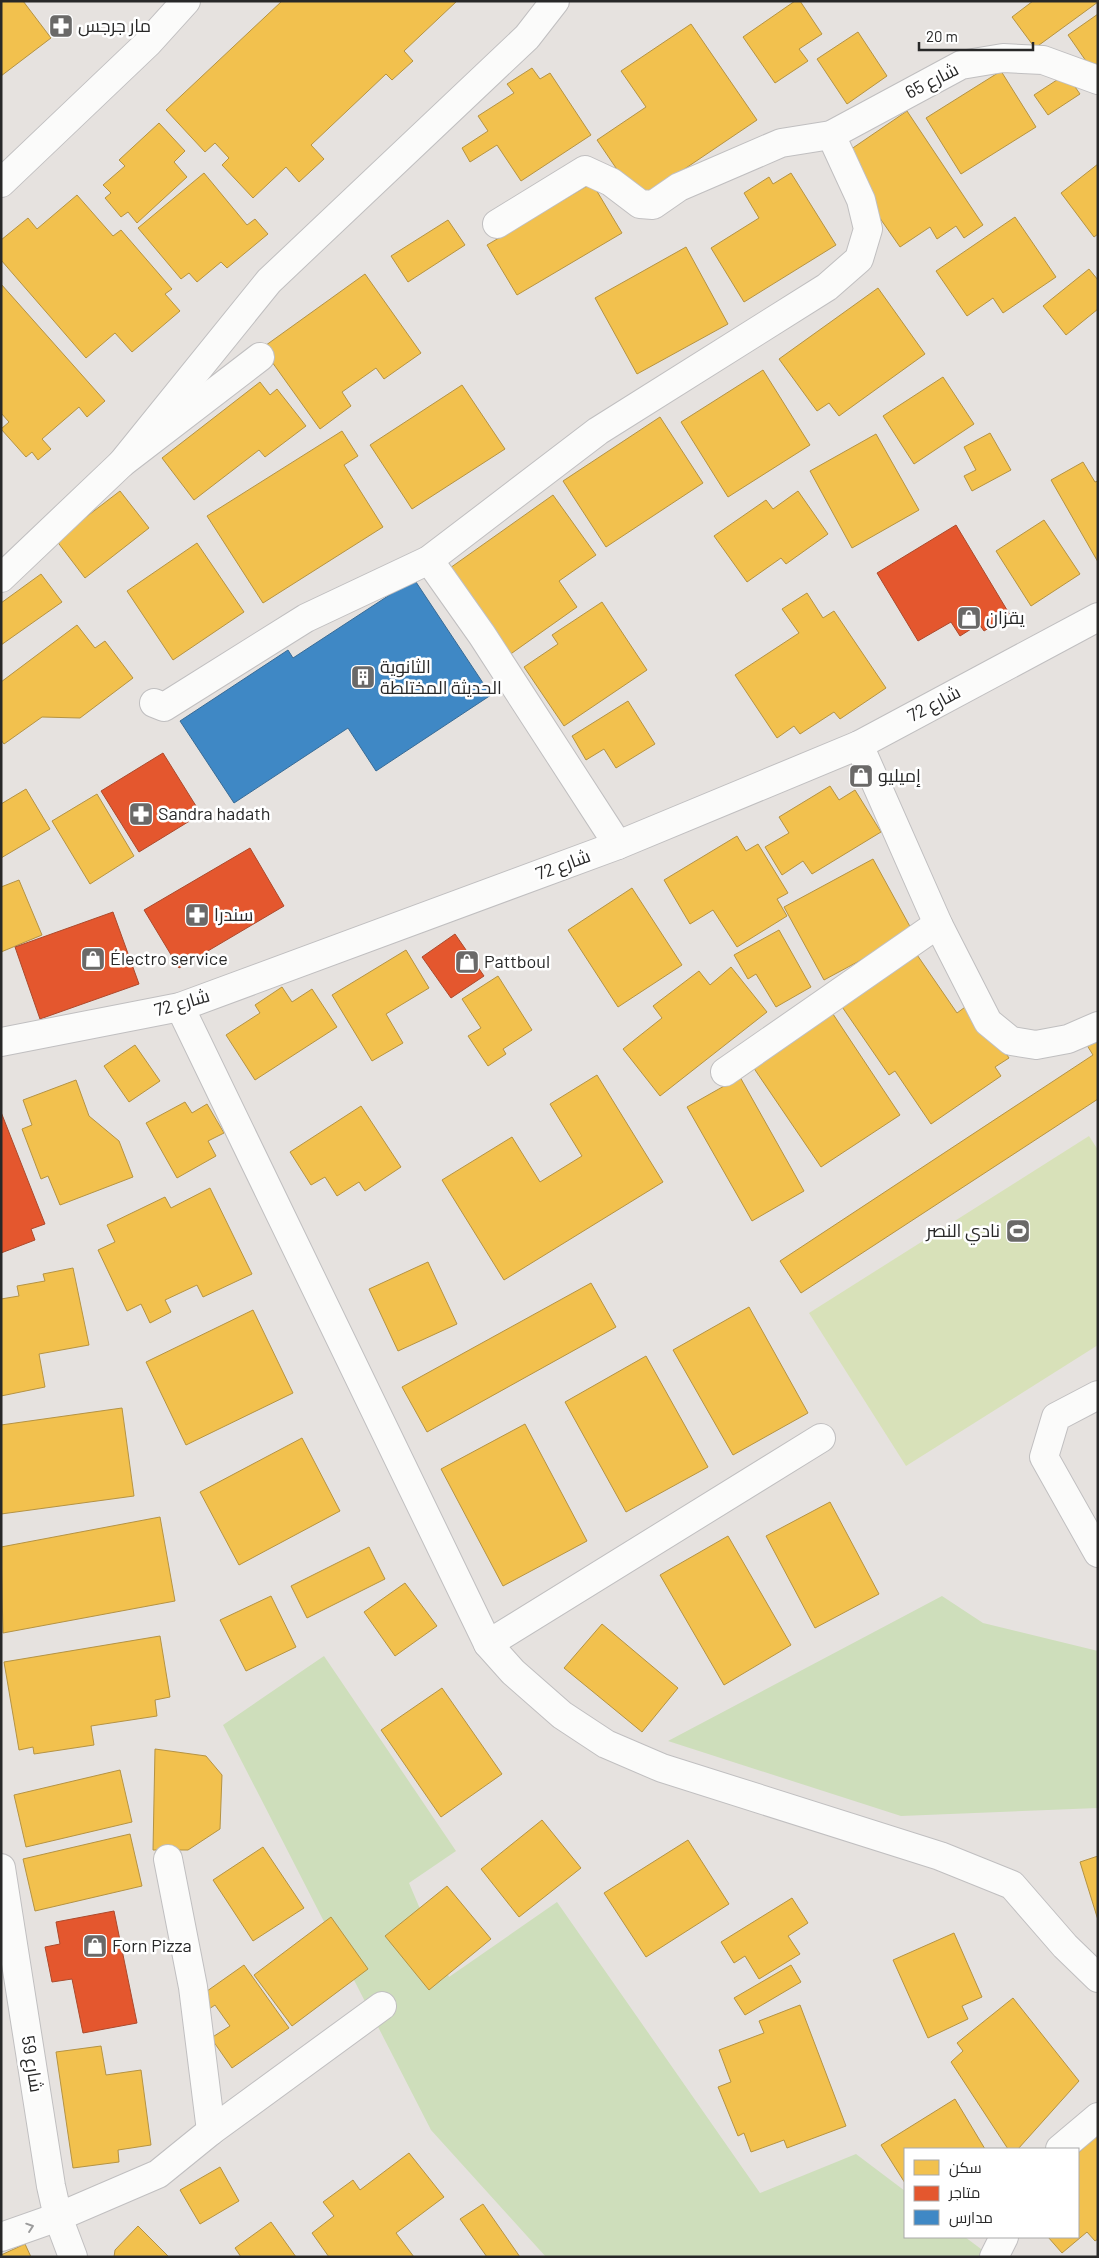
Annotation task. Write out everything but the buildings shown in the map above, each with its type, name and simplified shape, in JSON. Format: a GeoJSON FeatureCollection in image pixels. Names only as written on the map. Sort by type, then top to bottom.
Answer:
{"type":"FeatureCollection","features":[{"type":"Feature","properties":{"kind":"street"},"geometry":{"type":"LineString","coordinates":[[1,183],[148,43],[186,1]]}},
{"type":"Feature","properties":{"kind":"street"},"geometry":{"type":"LineString","coordinates":[[122,463],[269,281],[520,44],[555,1]]}},
{"type":"Feature","properties":{"kind":"street","name":"شارع 65"},"geometry":{"type":"LineString","coordinates":[[497,224],[585,170],[611,182],[640,204],[653,205],[679,187],[781,143],[831,135],[961,65],[1003,58],[1042,60],[1098,80]]}},
{"type":"Feature","properties":{"kind":"street"},"geometry":{"type":"LineString","coordinates":[[154,703],[164,706],[306,618],[429,560],[598,432],[827,287],[859,259],[868,229],[861,200],[831,135]]}},
{"type":"Feature","properties":{"kind":"street"},"geometry":{"type":"LineString","coordinates":[[1,578],[122,463],[260,357]]}},
{"type":"Feature","properties":{"kind":"street"},"geometry":{"type":"LineString","coordinates":[[429,560],[482,636],[618,846]]}},
{"type":"Feature","properties":{"kind":"street","name":"شارع 72"},"geometry":{"type":"LineString","coordinates":[[1,1042],[180,1007],[618,846],[859,745],[1098,617]]}},
{"type":"Feature","properties":{"kind":"street"},"geometry":{"type":"LineString","coordinates":[[859,745],[938,924],[988,1022],[1011,1041],[1036,1045],[1068,1039],[1098,1026]]}},
{"type":"Feature","properties":{"kind":"street"},"geometry":{"type":"LineString","coordinates":[[725,1072],[938,924]]}},
{"type":"Feature","properties":{"kind":"street"},"geometry":{"type":"LineString","coordinates":[[180,1007],[488,1644],[513,1672],[562,1715],[606,1744],[662,1768],[940,1856],[1012,1885],[1065,1946],[1098,1978]]}},
{"type":"Feature","properties":{"kind":"street"},"geometry":{"type":"LineString","coordinates":[[1098,1395],[1056,1417],[1044,1457],[1098,1552]]}},
{"type":"Feature","properties":{"kind":"street"},"geometry":{"type":"LineString","coordinates":[[488,1644],[821,1438]]}},
{"type":"Feature","properties":{"kind":"street"},"geometry":{"type":"LineString","coordinates":[[168,1859],[193,1987],[211,2131]]}},
{"type":"Feature","properties":{"kind":"street","name":"شارع 59"},"geometry":{"type":"LineString","coordinates":[[1,1868],[51,2186],[58,2217],[73,2257]]}},
{"type":"Feature","properties":{"kind":"street"},"geometry":{"type":"LineString","coordinates":[[1,2237],[58,2217],[158,2174],[211,2131],[382,2006]]}},
{"type":"Feature","properties":{"kind":"street"},"geometry":{"type":"LineString","coordinates":[[1061,2148],[1098,2117]]}},
{"type":"Feature","properties":{"kind":"street"},"geometry":{"type":"LineString","coordinates":[[994,2257],[1004,2238]]}},
{"type":"Feature","properties":{"kind":"green space","name":"نادي النصر"},"geometry":{"type":"Polygon","coordinates":[[[1089,1136],[1098,1150],[1098,1345],[906,1466],[809,1313],[1089,1136]]]}},
{"type":"Feature","properties":{"kind":"green space"},"geometry":{"type":"Polygon","coordinates":[[[942,1596],[983,1623],[1098,1651],[1098,1808],[901,1816],[668,1741],[942,1596]]]}},
{"type":"Feature","properties":{"kind":"green space"},"geometry":{"type":"Polygon","coordinates":[[[324,1656],[456,1851],[409,1883],[449,1977],[557,1902],[760,2193],[856,2154],[904,2190],[904,2238],[966,2238],[989,2255],[987,2257],[546,2257],[431,2130],[223,1725],[324,1656]]]}},
{"type":"Feature","properties":{"kind":"place","name":"مار جرجس"},"geometry":{"type":"Point","coordinates":[61,26]}},
{"type":"Feature","properties":{"kind":"place","name":"يقزان"},"geometry":{"type":"Point","coordinates":[969,618]}},
{"type":"Feature","properties":{"kind":"place","name":"الثانوية الحديثة المختلطة"},"geometry":{"type":"Point","coordinates":[363,677]}},
{"type":"Feature","properties":{"kind":"place","name":"إميليو"},"geometry":{"type":"Point","coordinates":[861,776]}},
{"type":"Feature","properties":{"kind":"place","name":"Sandra hadath"},"geometry":{"type":"Point","coordinates":[141,814]}},
{"type":"Feature","properties":{"kind":"place","name":"سندرا"},"geometry":{"type":"Point","coordinates":[197,915]}},
{"type":"Feature","properties":{"kind":"place","name":"Électro service"},"geometry":{"type":"Point","coordinates":[93,959]}},
{"type":"Feature","properties":{"kind":"place","name":"Pattboul"},"geometry":{"type":"Point","coordinates":[467,962]}},
{"type":"Feature","properties":{"kind":"place","name":"نادي النصر"},"geometry":{"type":"Point","coordinates":[1018,1231]}},
{"type":"Feature","properties":{"kind":"place","name":"Forn Pizza"},"geometry":{"type":"Point","coordinates":[95,1946]}}]}
